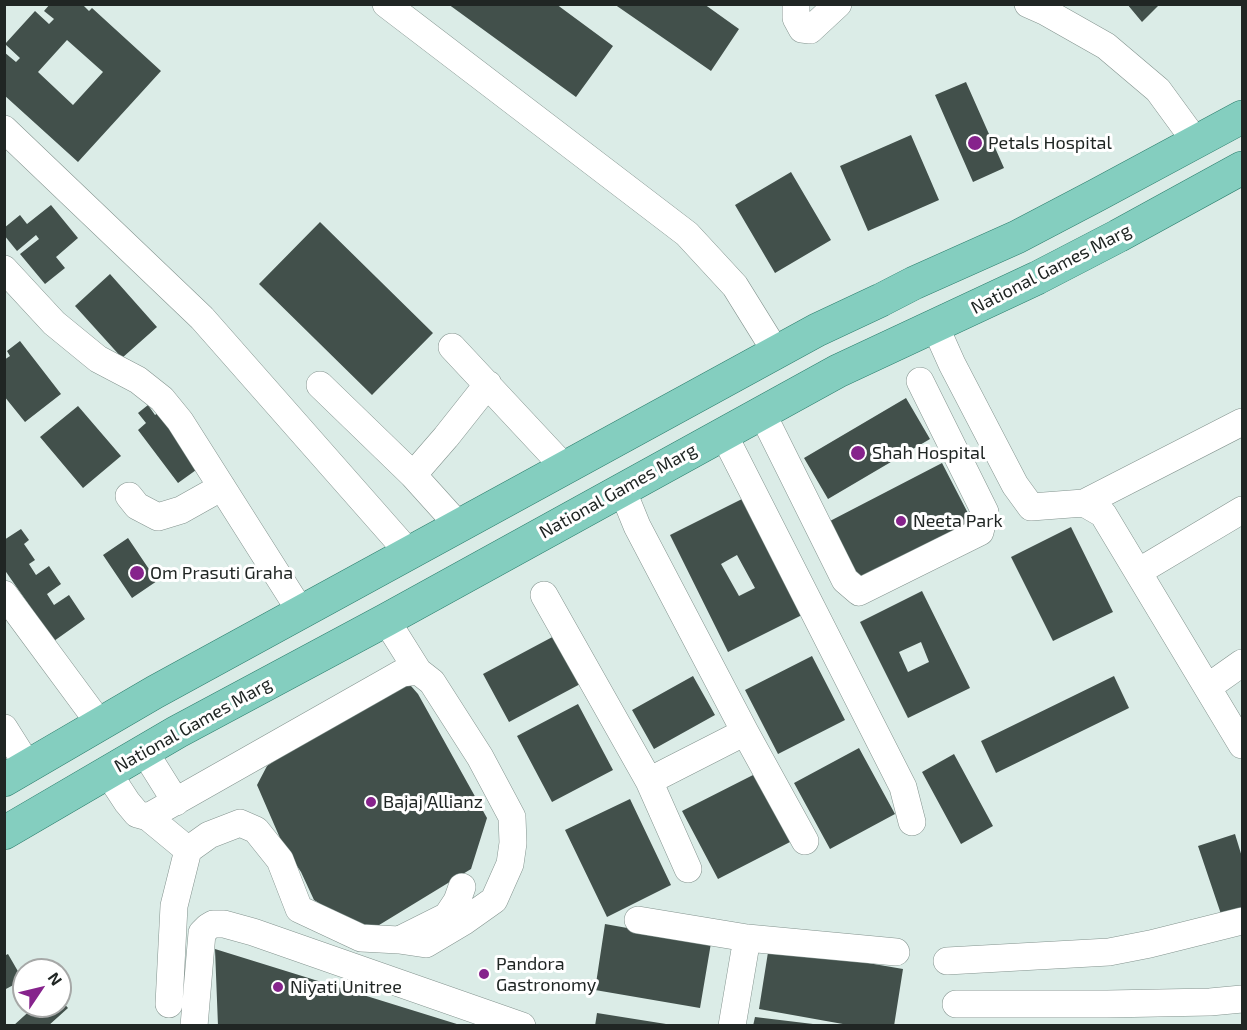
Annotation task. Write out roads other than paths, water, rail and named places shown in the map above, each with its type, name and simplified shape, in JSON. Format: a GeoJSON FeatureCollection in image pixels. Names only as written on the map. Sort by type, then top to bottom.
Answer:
{"type":"FeatureCollection","features":[{"type":"Feature","properties":{"kind":"main road"},"geometry":{"type":"LineString","coordinates":[[16,773],[155,692],[817,330],[1017,237],[1242,117]]}},
{"type":"Feature","properties":{"kind":"main road"},"geometry":{"type":"LineString","coordinates":[[914,283],[959,282],[1242,136]]}},
{"type":"Feature","properties":{"kind":"main road"},"geometry":{"type":"LineString","coordinates":[[935,326],[966,294],[1074,242],[1242,152]]}},
{"type":"Feature","properties":{"kind":"main road","name":"National Games Marg"},"geometry":{"type":"LineString","coordinates":[[4,833],[177,732],[386,620],[838,371],[1037,278],[1242,168]]}},
{"type":"Feature","properties":{"kind":"street"},"geometry":{"type":"LineString","coordinates":[[386,4],[687,234],[735,286],[776,352]]}},
{"type":"Feature","properties":{"kind":"street"},"geometry":{"type":"LineString","coordinates":[[796,4],[796,18],[802,29],[810,30],[838,4]]}},
{"type":"Feature","properties":{"kind":"street"},"geometry":{"type":"LineString","coordinates":[[1028,4],[1106,46],[1158,90],[1197,142]]}},
{"type":"Feature","properties":{"kind":"street"},"geometry":{"type":"LineString","coordinates":[[4,129],[202,318],[409,553]]}},
{"type":"Feature","properties":{"kind":"street"},"geometry":{"type":"LineString","coordinates":[[4,269],[54,323],[98,359],[138,380],[162,399],[180,421],[301,612]]}},
{"type":"Feature","properties":{"kind":"street"},"geometry":{"type":"LineString","coordinates":[[935,326],[952,364],[1015,485],[1031,507],[1084,504],[1242,422]]}},
{"type":"Feature","properties":{"kind":"street"},"geometry":{"type":"LineString","coordinates":[[452,347],[565,468]]}},
{"type":"Feature","properties":{"kind":"street"},"geometry":{"type":"LineString","coordinates":[[762,413],[845,580],[860,592],[980,532],[985,512],[920,381]]}},
{"type":"Feature","properties":{"kind":"street"},"geometry":{"type":"LineString","coordinates":[[413,475],[488,384]]}},
{"type":"Feature","properties":{"kind":"street"},"geometry":{"type":"LineString","coordinates":[[320,386],[413,475],[459,526]]}},
{"type":"Feature","properties":{"kind":"street"},"geometry":{"type":"LineString","coordinates":[[723,433],[903,787],[912,822]]}},
{"type":"Feature","properties":{"kind":"street"},"geometry":{"type":"LineString","coordinates":[[129,496],[137,506],[158,517],[181,510],[222,488]]}},
{"type":"Feature","properties":{"kind":"street"},"geometry":{"type":"LineString","coordinates":[[622,489],[637,526],[805,841]]}},
{"type":"Feature","properties":{"kind":"street"},"geometry":{"type":"LineString","coordinates":[[1084,504],[1103,514],[1242,745]]}},
{"type":"Feature","properties":{"kind":"street"},"geometry":{"type":"LineString","coordinates":[[1138,572],[1242,510]]}},
{"type":"Feature","properties":{"kind":"street"},"geometry":{"type":"LineString","coordinates":[[4,594],[100,724]]}},
{"type":"Feature","properties":{"kind":"street"},"geometry":{"type":"LineString","coordinates":[[544,595],[649,781],[688,869]]}},
{"type":"Feature","properties":{"kind":"street"},"geometry":{"type":"LineString","coordinates":[[169,1004],[174,906],[188,850],[209,835],[240,823],[256,830],[280,860],[299,909],[362,938],[426,944],[494,900],[510,864],[513,843],[512,817],[480,757],[432,682],[418,671],[386,620]]}},
{"type":"Feature","properties":{"kind":"street"},"geometry":{"type":"LineString","coordinates":[[1208,687],[1242,663]]}},
{"type":"Feature","properties":{"kind":"street"},"geometry":{"type":"LineString","coordinates":[[148,817],[402,674],[418,671]]}},
{"type":"Feature","properties":{"kind":"street"},"geometry":{"type":"LineString","coordinates":[[4,728],[16,773]]}},
{"type":"Feature","properties":{"kind":"street"},"geometry":{"type":"LineString","coordinates":[[649,781],[745,732]]}},
{"type":"Feature","properties":{"kind":"street"},"geometry":{"type":"LineString","coordinates":[[144,751],[176,802]]}},
{"type":"Feature","properties":{"kind":"street"},"geometry":{"type":"LineString","coordinates":[[108,773],[137,814],[148,817],[188,850]]}},
{"type":"Feature","properties":{"kind":"street"},"geometry":{"type":"LineString","coordinates":[[399,940],[447,916],[457,901],[462,887]]}},
{"type":"Feature","properties":{"kind":"street"},"geometry":{"type":"LineString","coordinates":[[638,920],[747,938],[896,952]]}},
{"type":"Feature","properties":{"kind":"street"},"geometry":{"type":"LineString","coordinates":[[947,961],[1109,952],[1242,921]]}},
{"type":"Feature","properties":{"kind":"street"},"geometry":{"type":"LineString","coordinates":[[194,1026],[202,933],[213,924],[224,924],[253,932],[522,1026]]}},
{"type":"Feature","properties":{"kind":"street"},"geometry":{"type":"LineString","coordinates":[[732,1026],[747,938]]}},
{"type":"Feature","properties":{"kind":"street"},"geometry":{"type":"LineString","coordinates":[[956,1004],[1119,1004],[1242,999]]}},
{"type":"Feature","properties":{"kind":"place","name":"Petals Hospital"},"geometry":{"type":"Point","coordinates":[975,143]}},
{"type":"Feature","properties":{"kind":"place","name":"Shah Hospital"},"geometry":{"type":"Point","coordinates":[858,453]}},
{"type":"Feature","properties":{"kind":"place","name":"Neeta Park"},"geometry":{"type":"Point","coordinates":[901,521]}},
{"type":"Feature","properties":{"kind":"place","name":"Om Prasuti Graha"},"geometry":{"type":"Point","coordinates":[137,573]}},
{"type":"Feature","properties":{"kind":"place","name":"Bajaj Allianz"},"geometry":{"type":"Point","coordinates":[371,802]}},
{"type":"Feature","properties":{"kind":"place","name":"Pandora Gastronomy"},"geometry":{"type":"Point","coordinates":[484,974]}},
{"type":"Feature","properties":{"kind":"place","name":"Niyati Unitree"},"geometry":{"type":"Point","coordinates":[278,987]}}]}
